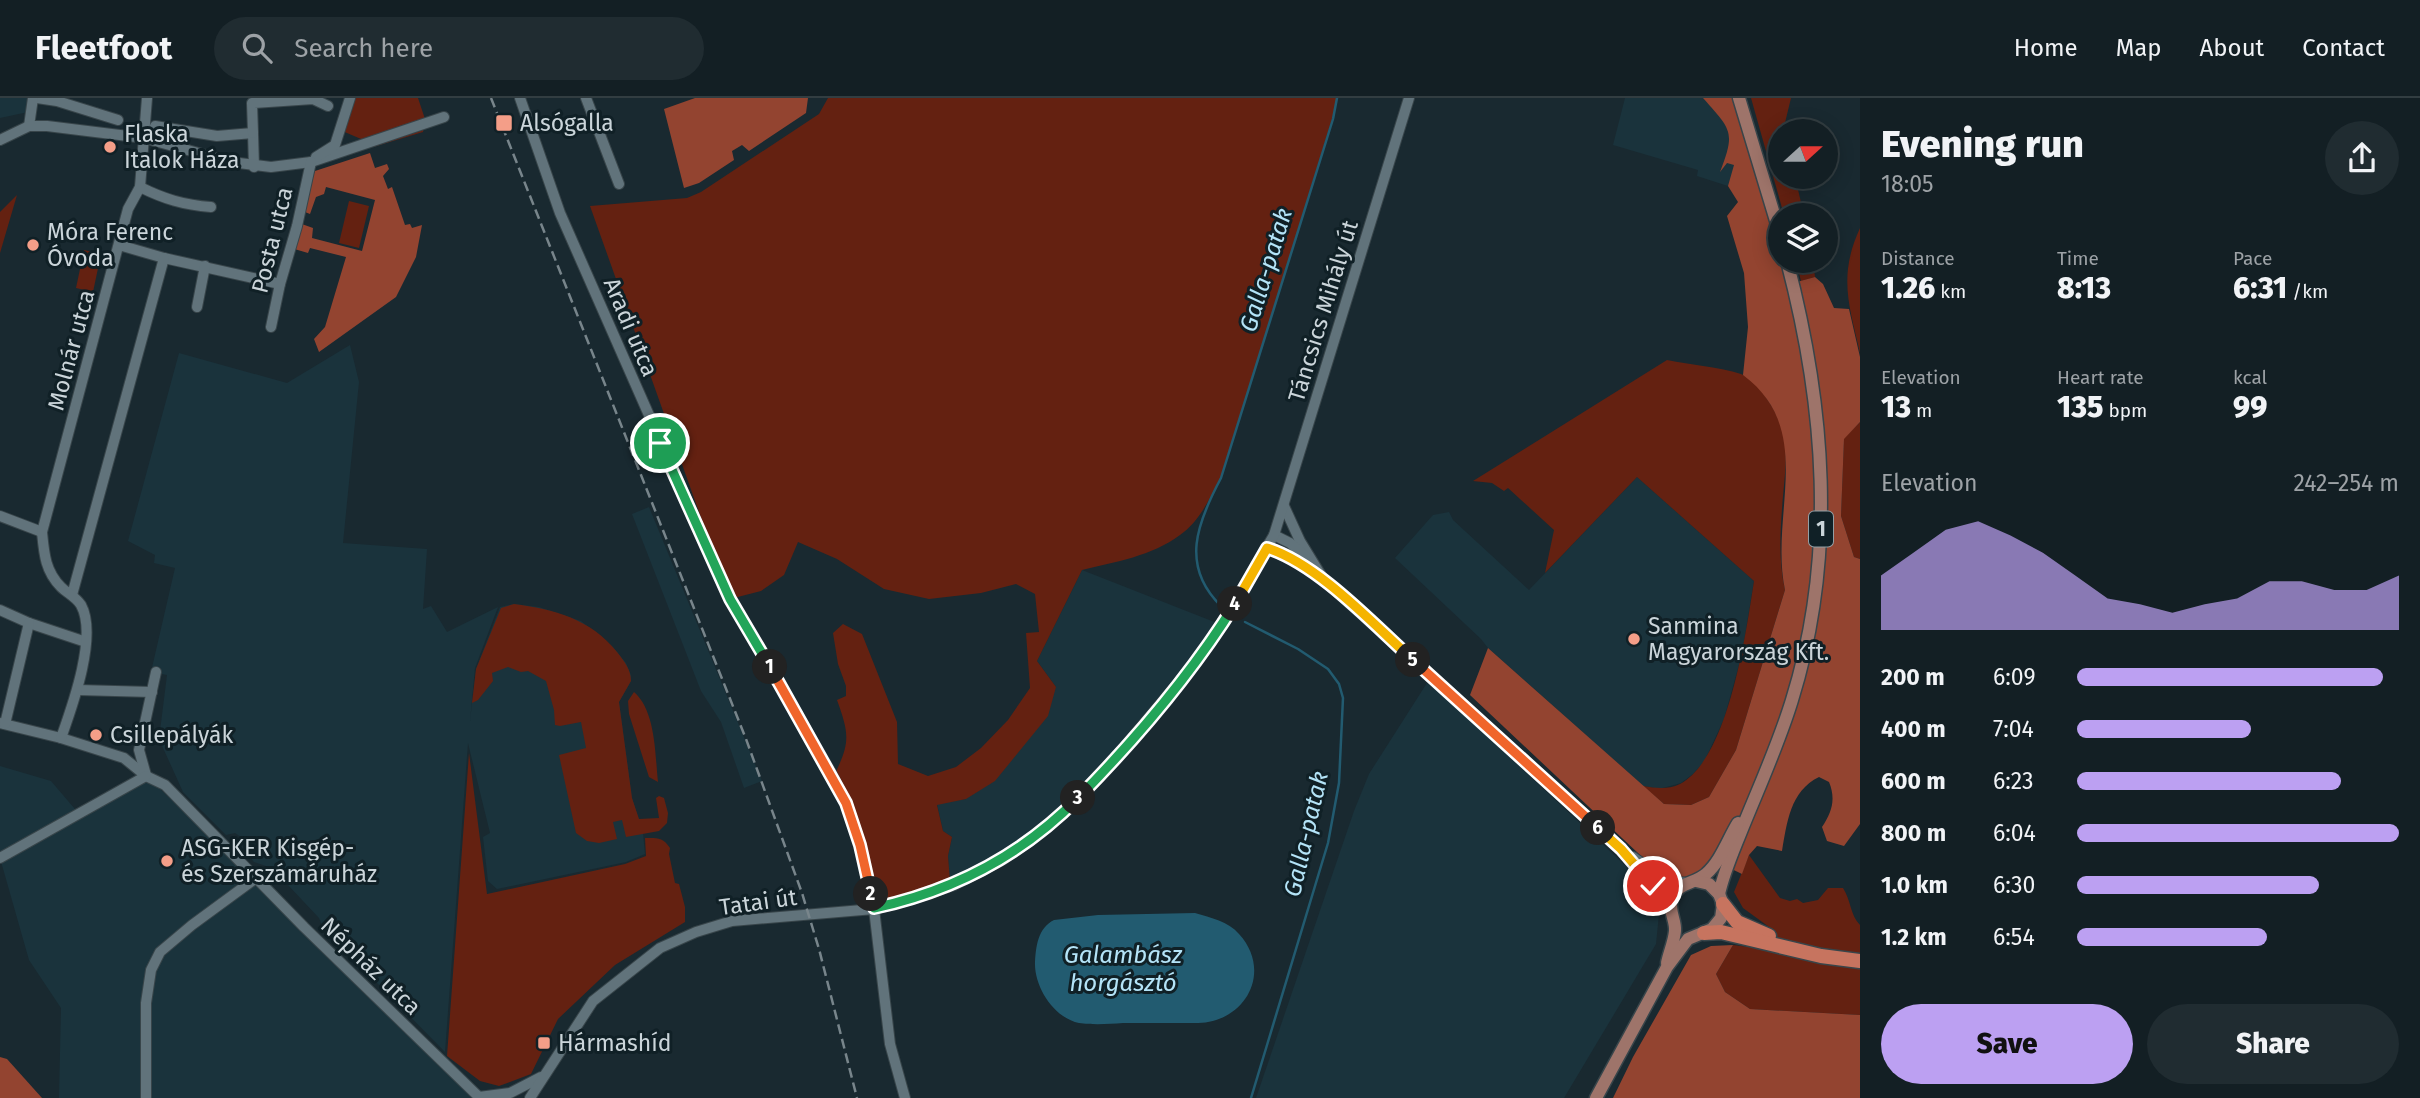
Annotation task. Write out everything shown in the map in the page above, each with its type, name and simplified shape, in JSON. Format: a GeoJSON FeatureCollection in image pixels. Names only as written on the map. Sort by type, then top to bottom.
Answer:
{"type":"FeatureCollection","features":[{"type":"Feature","properties":{"kind":"highway"},"geometry":{"type":"LineString","coordinates":[[1721,899],[1737,922],[1788,947]]}},
{"type":"Feature","properties":{"kind":"highway"},"geometry":{"type":"LineString","coordinates":[[1704,933],[1721,932],[1821,956],[1860,961]]}},
{"type":"Feature","properties":{"kind":"main road"},"geometry":{"type":"LineString","coordinates":[[1739,98],[1771,203]]}},
{"type":"Feature","properties":{"kind":"main road","name":"1"},"geometry":{"type":"LineString","coordinates":[[1596,1098],[1667,967],[1688,939],[1704,933],[1719,922],[1725,870],[1778,743],[1801,670],[1815,595],[1820,549],[1821,468],[1816,399],[1790,273]]}},
{"type":"Feature","properties":{"kind":"main road","name":"1"},"geometry":{"type":"LineString","coordinates":[[1667,967],[1675,930],[1672,915],[1674,894],[1706,874],[1717,861],[1756,792]]}},
{"type":"Feature","properties":{"kind":"main road"},"geometry":{"type":"LineString","coordinates":[[1691,882],[1709,884],[1721,899]]}},
{"type":"Feature","properties":{"kind":"main road"},"geometry":{"type":"LineString","coordinates":[[1672,915],[1687,932],[1704,933]]}},
{"type":"Feature","properties":{"kind":"street"},"geometry":{"type":"LineString","coordinates":[[29,126],[35,98],[57,101],[118,120]]}},
{"type":"Feature","properties":{"kind":"street","name":"Molnár utca"},"geometry":{"type":"LineString","coordinates":[[61,737],[78,690],[86,642],[85,618],[81,605],[62,589],[45,564],[42,532],[128,209],[140,187],[147,98]]}},
{"type":"Feature","properties":{"kind":"street"},"geometry":{"type":"LineString","coordinates":[[311,162],[335,145],[350,98]]}},
{"type":"Feature","properties":{"kind":"street","name":"Aradi utca"},"geometry":{"type":"LineString","coordinates":[[520,98],[560,213],[730,599],[846,803],[860,845],[874,908]]}},
{"type":"Feature","properties":{"kind":"street"},"geometry":{"type":"LineString","coordinates":[[586,98],[619,184]]}},
{"type":"Feature","properties":{"kind":"street","name":"Táncsics Mihály út"},"geometry":{"type":"LineString","coordinates":[[1232,609],[1274,535],[1409,98]]}},
{"type":"Feature","properties":{"kind":"street"},"geometry":{"type":"LineString","coordinates":[[254,167],[252,103],[313,99],[328,106]]}},
{"type":"Feature","properties":{"kind":"street"},"geometry":{"type":"LineString","coordinates":[[0,140],[29,126],[144,138],[254,167],[271,167],[311,162],[444,117]]}},
{"type":"Feature","properties":{"kind":"street"},"geometry":{"type":"LineString","coordinates":[[155,126],[217,136],[253,133]]}},
{"type":"Feature","properties":{"kind":"street","name":"Posta utca"},"geometry":{"type":"LineString","coordinates":[[271,327],[311,162]]}},
{"type":"Feature","properties":{"kind":"street"},"geometry":{"type":"LineString","coordinates":[[140,187],[162,198],[188,206],[211,207]]}},
{"type":"Feature","properties":{"kind":"street"},"geometry":{"type":"LineString","coordinates":[[119,245],[280,284]]}},
{"type":"Feature","properties":{"kind":"street"},"geometry":{"type":"LineString","coordinates":[[72,595],[164,258]]}},
{"type":"Feature","properties":{"kind":"street"},"geometry":{"type":"LineString","coordinates":[[197,307],[205,266]]}},
{"type":"Feature","properties":{"kind":"street"},"geometry":{"type":"LineString","coordinates":[[1284,506],[1324,580]]}},
{"type":"Feature","properties":{"kind":"street"},"geometry":{"type":"LineString","coordinates":[[0,516],[42,532]]}},
{"type":"Feature","properties":{"kind":"street"},"geometry":{"type":"LineString","coordinates":[[1274,535],[1290,543],[1314,564]]}},
{"type":"Feature","properties":{"kind":"street"},"geometry":{"type":"LineString","coordinates":[[1267,548],[1284,554],[1324,580],[1621,849],[1666,901],[1672,915]]}},
{"type":"Feature","properties":{"kind":"street","name":"Tatai út"},"geometry":{"type":"LineString","coordinates":[[530,1098],[593,1001],[660,948],[696,932],[733,921],[874,908],[930,894],[965,880],[1002,860],[1042,832],[1089,787],[1159,706],[1212,640],[1232,609]]}},
{"type":"Feature","properties":{"kind":"street"},"geometry":{"type":"LineString","coordinates":[[0,610],[86,642]]}},
{"type":"Feature","properties":{"kind":"street"},"geometry":{"type":"LineString","coordinates":[[2,723],[29,623]]}},
{"type":"Feature","properties":{"kind":"street"},"geometry":{"type":"LineString","coordinates":[[0,858],[146,776],[139,750],[156,672]]}},
{"type":"Feature","properties":{"kind":"street"},"geometry":{"type":"LineString","coordinates":[[78,690],[152,692]]}},
{"type":"Feature","properties":{"kind":"street","name":"Népház utca"},"geometry":{"type":"LineString","coordinates":[[2,723],[61,737],[124,758],[146,776],[165,785],[480,1098],[510,1093],[544,1075]]}},
{"type":"Feature","properties":{"kind":"street"},"geometry":{"type":"LineString","coordinates":[[1621,849],[1658,875],[1678,882],[1691,882]]}},
{"type":"Feature","properties":{"kind":"street"},"geometry":{"type":"LineString","coordinates":[[146,1098],[146,1003],[151,970],[160,952],[256,878]]}},
{"type":"Feature","properties":{"kind":"street"},"geometry":{"type":"LineString","coordinates":[[874,908],[890,1044],[905,1098]]}},
{"type":"Feature","properties":{"kind":"shaded area"},"geometry":{"type":"Polygon","coordinates":[[[0,98],[29,98],[28,112],[0,118],[0,98]]]}},
{"type":"Feature","properties":{"kind":"shaded area"},"geometry":{"type":"Polygon","coordinates":[[[350,98],[418,98],[425,119],[423,132],[373,147],[340,130],[350,98]]]}},
{"type":"Feature","properties":{"kind":"shaded area"},"geometry":{"type":"Polygon","coordinates":[[[695,98],[808,98],[806,113],[749,151],[742,145],[732,151],[734,160],[699,183],[684,188],[664,109],[695,98]]]}},
{"type":"Feature","properties":{"kind":"shaded area"},"geometry":{"type":"Polygon","coordinates":[[[828,98],[1337,98],[1221,478],[1208,501],[1187,530],[1169,542],[1133,557],[1082,570],[1037,661],[1056,687],[1048,716],[995,781],[966,799],[937,805],[943,831],[952,837],[948,856],[950,881],[901,902],[874,909],[860,844],[833,778],[845,747],[846,731],[837,700],[846,696],[846,686],[838,664],[833,633],[843,624],[862,634],[897,722],[898,764],[928,776],[956,767],[981,748],[1008,720],[1030,688],[1026,633],[1039,632],[1035,594],[1016,584],[981,593],[929,599],[884,589],[837,559],[798,542],[784,575],[761,591],[730,599],[590,206],[687,198],[701,192],[819,114],[828,98]]]}},
{"type":"Feature","properties":{"kind":"shaded area"},"geometry":{"type":"Polygon","coordinates":[[[1625,98],[1726,98],[1738,180],[1728,186],[1697,176],[1698,170],[1613,145],[1625,98]]]}},
{"type":"Feature","properties":{"kind":"shaded area"},"geometry":{"type":"Polygon","coordinates":[[[1703,98],[1737,98],[1769,203],[1768,273],[1790,273],[1793,283],[1815,277],[1823,284],[1834,308],[1849,309],[1860,357],[1860,422],[1844,439],[1841,516],[1854,557],[1860,559],[1860,824],[1844,846],[1827,841],[1822,827],[1830,811],[1832,794],[1829,782],[1819,777],[1809,783],[1796,799],[1788,819],[1782,851],[1757,846],[1749,855],[1742,874],[1717,862],[1686,880],[1662,873],[1639,854],[1470,695],[1488,648],[1664,804],[1691,805],[1709,797],[1736,750],[1785,590],[1782,532],[1786,475],[1785,447],[1779,421],[1765,397],[1743,375],[1748,327],[1744,273],[1727,216],[1738,202],[1728,186],[1734,165],[1727,163],[1720,172],[1729,139],[1720,117],[1703,98]]]}},
{"type":"Feature","properties":{"kind":"shaded area"},"geometry":{"type":"Polygon","coordinates":[[[1751,98],[1791,98],[1786,119],[1768,119],[1768,158],[1751,98]]]}},
{"type":"Feature","properties":{"kind":"shaded area"},"geometry":{"type":"Polygon","coordinates":[[[370,153],[375,168],[387,164],[389,169],[383,176],[388,189],[392,187],[405,225],[410,224],[412,228],[422,225],[416,257],[396,297],[319,352],[314,339],[325,327],[346,257],[310,248],[308,253],[291,248],[299,223],[313,228],[312,238],[362,251],[375,200],[326,187],[324,194],[316,197],[310,214],[300,210],[315,171],[370,153]]]}},
{"type":"Feature","properties":{"kind":"shaded area"},"geometry":{"type":"Polygon","coordinates":[[[1777,189],[1798,189],[1801,203],[1781,203],[1777,189]]]}},
{"type":"Feature","properties":{"kind":"shaded area"},"geometry":{"type":"Polygon","coordinates":[[[17,195],[0,253],[0,212],[17,195]]]}},
{"type":"Feature","properties":{"kind":"shaded area"},"geometry":{"type":"Polygon","coordinates":[[[349,201],[369,206],[359,248],[339,243],[349,201]]]}},
{"type":"Feature","properties":{"kind":"shaded area"},"geometry":{"type":"Polygon","coordinates":[[[1860,228],[1860,353],[1849,305],[1847,276],[1853,245],[1860,228]]]}},
{"type":"Feature","properties":{"kind":"shaded area"},"geometry":{"type":"Polygon","coordinates":[[[84,250],[101,254],[93,292],[76,288],[84,250]]]}},
{"type":"Feature","properties":{"kind":"shaded area"},"geometry":{"type":"Polygon","coordinates":[[[1799,273],[1814,273],[1815,277],[1801,281],[1799,273]]]}},
{"type":"Feature","properties":{"kind":"shaded area"},"geometry":{"type":"Polygon","coordinates":[[[350,345],[359,382],[343,543],[427,549],[423,609],[431,606],[447,632],[498,607],[475,668],[470,721],[476,669],[500,607],[514,604],[539,607],[581,621],[613,647],[626,663],[631,675],[631,681],[619,702],[632,798],[643,833],[645,854],[626,862],[497,889],[488,881],[483,837],[490,833],[468,743],[445,1052],[323,928],[319,918],[272,868],[254,862],[244,850],[244,839],[235,833],[226,835],[183,792],[159,739],[167,675],[151,672],[175,568],[154,563],[155,555],[128,541],[179,353],[287,383],[350,345]]]}},
{"type":"Feature","properties":{"kind":"shaded area"},"geometry":{"type":"Polygon","coordinates":[[[1667,360],[1732,372],[1752,380],[1774,410],[1786,451],[1780,540],[1785,590],[1736,750],[1709,797],[1691,805],[1664,804],[1643,786],[1666,788],[1680,784],[1697,770],[1711,748],[1723,722],[1740,661],[1754,581],[1637,477],[1545,573],[1554,530],[1508,488],[1504,491],[1492,483],[1473,481],[1667,360]]]}},
{"type":"Feature","properties":{"kind":"shaded area"},"geometry":{"type":"Polygon","coordinates":[[[1860,422],[1860,559],[1854,557],[1841,516],[1844,438],[1860,422]]]}},
{"type":"Feature","properties":{"kind":"shaded area"},"geometry":{"type":"Polygon","coordinates":[[[1637,477],[1754,581],[1742,654],[1724,719],[1704,762],[1693,774],[1681,783],[1659,789],[1643,786],[1488,648],[1395,558],[1433,515],[1449,512],[1453,520],[1529,590],[1637,477]]]}},
{"type":"Feature","properties":{"kind":"shaded area"},"geometry":{"type":"Polygon","coordinates":[[[649,507],[762,781],[744,788],[721,722],[701,691],[632,514],[649,507]]]}},
{"type":"Feature","properties":{"kind":"shaded area"},"geometry":{"type":"Polygon","coordinates":[[[1082,570],[1217,623],[1199,650],[1146,715],[1083,787],[1037,831],[995,859],[950,881],[948,856],[952,837],[943,831],[937,804],[966,799],[1056,687],[1037,661],[1082,570]]]}},
{"type":"Feature","properties":{"kind":"shaded area"},"geometry":{"type":"Polygon","coordinates":[[[514,604],[557,613],[584,624],[607,641],[625,662],[631,681],[619,702],[632,798],[639,819],[659,818],[656,798],[664,798],[668,813],[667,823],[659,831],[626,837],[622,820],[613,822],[617,839],[599,843],[587,841],[576,833],[559,755],[586,748],[581,722],[555,725],[546,681],[528,671],[521,672],[508,667],[492,673],[493,681],[478,700],[472,703],[476,669],[501,608],[514,604]]]}},
{"type":"Feature","properties":{"kind":"shaded area"},"geometry":{"type":"Polygon","coordinates":[[[1427,683],[1447,698],[1648,887],[1659,914],[1656,944],[1564,1098],[1256,1098],[1369,774],[1427,683]]]}},
{"type":"Feature","properties":{"kind":"shaded area"},"geometry":{"type":"Polygon","coordinates":[[[634,692],[647,710],[655,747],[658,782],[649,777],[629,714],[628,701],[634,692]]]}},
{"type":"Feature","properties":{"kind":"shaded area"},"geometry":{"type":"Polygon","coordinates":[[[469,753],[487,894],[625,864],[646,856],[645,838],[653,838],[662,840],[670,848],[675,883],[679,884],[685,907],[685,922],[615,965],[558,1019],[531,1074],[499,1086],[480,1081],[447,1056],[469,753]]]}},
{"type":"Feature","properties":{"kind":"shaded area"},"geometry":{"type":"Polygon","coordinates":[[[0,766],[51,781],[80,815],[146,776],[256,878],[480,1098],[59,1098],[61,1008],[29,960],[0,858],[0,766]]]}},
{"type":"Feature","properties":{"kind":"shaded area"},"geometry":{"type":"Polygon","coordinates":[[[1749,855],[1780,898],[1790,901],[1797,899],[1803,903],[1818,900],[1828,888],[1843,888],[1854,917],[1860,925],[1860,1015],[1750,1009],[1725,992],[1716,974],[1733,945],[1773,950],[1776,932],[1743,908],[1734,892],[1749,855]]]}},
{"type":"Feature","properties":{"kind":"shaded area"},"geometry":{"type":"Polygon","coordinates":[[[1733,945],[1716,974],[1725,992],[1750,1009],[1860,1015],[1860,1098],[1613,1098],[1691,955],[1711,946],[1733,945]]]}},
{"type":"Feature","properties":{"kind":"shaded area"},"geometry":{"type":"Polygon","coordinates":[[[0,1057],[7,1059],[42,1098],[0,1098],[0,1057]]]}},
{"type":"Feature","properties":{"kind":"water","name":"Galambász horgásztó"},"geometry":{"type":"Polygon","coordinates":[[[1195,913],[1230,926],[1249,948],[1254,963],[1254,978],[1241,1004],[1229,1014],[1198,1023],[1079,1023],[1061,1015],[1042,991],[1036,972],[1036,950],[1044,928],[1054,920],[1098,915],[1195,913]]]}},
{"type":"Feature","properties":{"kind":"waterway","name":"Galla-patak"},"geometry":{"type":"LineString","coordinates":[[1221,606],[1208,591],[1200,575],[1197,560],[1200,528],[1221,478],[1333,119],[1337,98]]}},
{"type":"Feature","properties":{"kind":"waterway","name":"Galla-patak"},"geometry":{"type":"LineString","coordinates":[[1245,622],[1298,649],[1328,669],[1339,684],[1343,698],[1339,783],[1328,843],[1251,1098]]}},
{"type":"Feature","properties":{"kind":"railway"},"geometry":{"type":"LineString","coordinates":[[491,98],[746,739],[802,893],[857,1098]]}},
{"type":"Feature","properties":{"kind":"place","name":"Alsógalla"},"geometry":{"type":"Point","coordinates":[504,123]}},
{"type":"Feature","properties":{"kind":"place","name":"Flaska Italok Háza"},"geometry":{"type":"Point","coordinates":[110,147]}},
{"type":"Feature","properties":{"kind":"place","name":"Móra Ferenc Óvoda"},"geometry":{"type":"Point","coordinates":[33,245]}},
{"type":"Feature","properties":{"kind":"place","name":"Sanmina Magyarország Kft."},"geometry":{"type":"Point","coordinates":[1634,639]}},
{"type":"Feature","properties":{"kind":"place","name":"Csillepályák"},"geometry":{"type":"Point","coordinates":[96,735]}},
{"type":"Feature","properties":{"kind":"place","name":"ASG-KER Kisgép- és Szerszámáruház"},"geometry":{"type":"Point","coordinates":[167,861]}},
{"type":"Feature","properties":{"kind":"place","name":"Hármashíd"},"geometry":{"type":"Point","coordinates":[544,1043]}},
{"type":"Feature","properties":{"kind":"route"},"geometry":{"type":"LineString","coordinates":[[660,443],[730,599],[846,803],[860,845],[874,908],[930,894],[965,880],[1019,849],[1060,816],[1116,757],[1212,640],[1267,548],[1284,554],[1324,580],[1621,849],[1653,886]]}}]}
